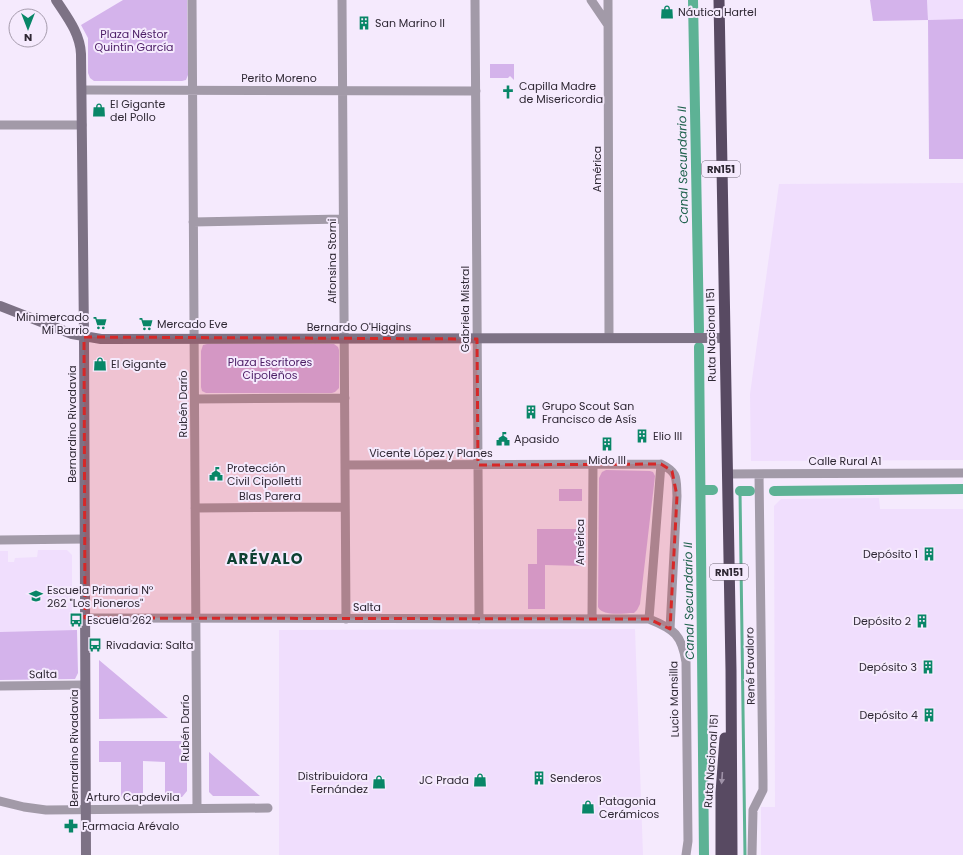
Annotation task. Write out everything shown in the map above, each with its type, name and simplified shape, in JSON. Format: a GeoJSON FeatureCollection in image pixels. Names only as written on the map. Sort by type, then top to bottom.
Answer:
{"type":"FeatureCollection","features":[{"type":"Feature","properties":{"kind":"highway","name":"Ruta Nacional 151"},"geometry":{"type":"LineString","coordinates":[[719,0],[732,855]]}},
{"type":"Feature","properties":{"kind":"highway","name":"Ruta Nacional 151"},"geometry":{"type":"LineString","coordinates":[[721,855],[721,779],[730,670]]}},
{"type":"Feature","properties":{"kind":"main road","name":"Bernardino Rivadavia"},"geometry":{"type":"LineString","coordinates":[[56,0],[73,27],[79,40],[81,54],[84,337],[86,855]]}},
{"type":"Feature","properties":{"kind":"main road","name":"Bernardo O'Higgins"},"geometry":{"type":"LineString","coordinates":[[0,306],[64,331],[84,337],[108,339],[724,338]]}},
{"type":"Feature","properties":{"kind":"street","name":"Rubén Darío"},"geometry":{"type":"LineString","coordinates":[[192,0],[197,808]]}},
{"type":"Feature","properties":{"kind":"street","name":"Alfonsina Storni"},"geometry":{"type":"LineString","coordinates":[[342,0],[346,618]]}},
{"type":"Feature","properties":{"kind":"street","name":"Gabriela Mistral"},"geometry":{"type":"LineString","coordinates":[[475,0],[479,619]]}},
{"type":"Feature","properties":{"kind":"street"},"geometry":{"type":"LineString","coordinates":[[591,0],[608,25]]}},
{"type":"Feature","properties":{"kind":"street","name":"América"},"geometry":{"type":"LineString","coordinates":[[608,0],[609,338]]}},
{"type":"Feature","properties":{"kind":"street","name":"Perito Moreno"},"geometry":{"type":"LineString","coordinates":[[82,90],[476,91]]}},
{"type":"Feature","properties":{"kind":"street"},"geometry":{"type":"LineString","coordinates":[[0,125],[82,125]]}},
{"type":"Feature","properties":{"kind":"street"},"geometry":{"type":"LineString","coordinates":[[193,222],[343,219]]}},
{"type":"Feature","properties":{"kind":"street"},"geometry":{"type":"LineString","coordinates":[[195,399],[345,398]]}},
{"type":"Feature","properties":{"kind":"street","name":"América"},"geometry":{"type":"LineString","coordinates":[[592,619],[593,464]]}},
{"type":"Feature","properties":{"kind":"street"},"geometry":{"type":"LineString","coordinates":[[649,619],[661,464],[672,471],[676,476],[677,496],[670,629]]}},
{"type":"Feature","properties":{"kind":"street","name":"Vicente López y Planes"},"geometry":{"type":"LineString","coordinates":[[345,465],[661,464]]}},
{"type":"Feature","properties":{"kind":"street","name":"Calle Rural A1"},"geometry":{"type":"LineString","coordinates":[[727,474],[963,472]]}},
{"type":"Feature","properties":{"kind":"street","name":"René Favaloro"},"geometry":{"type":"LineString","coordinates":[[752,855],[753,810],[763,790],[759,474]]}},
{"type":"Feature","properties":{"kind":"street","name":"Blas Parera"},"geometry":{"type":"LineString","coordinates":[[195,508],[345,507]]}},
{"type":"Feature","properties":{"kind":"street"},"geometry":{"type":"LineString","coordinates":[[0,540],[85,539]]}},
{"type":"Feature","properties":{"kind":"street","name":"Salta"},"geometry":{"type":"LineString","coordinates":[[85,618],[649,619]]}},
{"type":"Feature","properties":{"kind":"street","name":"Lucio Mansilla"},"geometry":{"type":"LineString","coordinates":[[649,619],[670,629],[678,637],[684,648],[686,662],[688,841],[686,855]]}},
{"type":"Feature","properties":{"kind":"street","name":"Salta"},"geometry":{"type":"LineString","coordinates":[[0,686],[85,685]]}},
{"type":"Feature","properties":{"kind":"street","name":"Arturo Capdevila"},"geometry":{"type":"LineString","coordinates":[[0,801],[35,809],[268,808]]}},
{"type":"Feature","properties":{"kind":"highlighted area"},"geometry":{"type":"Polygon","coordinates":[[[84,337],[477,339],[478,465],[661,464],[672,471],[677,496],[670,629],[649,619],[85,618],[84,337]]]}},
{"type":"Feature","properties":{"kind":"shaded area"},"geometry":{"type":"Polygon","coordinates":[[[927,0],[963,0],[963,19],[928,20],[927,0]]]}},
{"type":"Feature","properties":{"kind":"shaded area"},"geometry":{"type":"Polygon","coordinates":[[[963,183],[963,460],[751,461],[750,394],[779,184],[963,183]]]}},
{"type":"Feature","properties":{"kind":"shaded area"},"geometry":{"type":"Polygon","coordinates":[[[879,498],[880,509],[963,509],[963,855],[761,855],[761,807],[775,807],[774,506],[781,499],[879,498]]]}},
{"type":"Feature","properties":{"kind":"shaded area","name":"Escuela Primaria N° 262 \"Los Pioneros\""},"geometry":{"type":"Polygon","coordinates":[[[38,550],[67,550],[72,555],[72,631],[0,632],[0,551],[8,551],[8,562],[14,562],[15,558],[37,557],[38,550]]]}},
{"type":"Feature","properties":{"kind":"shaded area"},"geometry":{"type":"Polygon","coordinates":[[[635,629],[643,855],[279,855],[279,630],[635,629]]]}},
{"type":"Feature","properties":{"kind":"green space","name":"Plaza Néstor Quintín García"},"geometry":{"type":"Polygon","coordinates":[[[123,0],[187,0],[188,75],[186,80],[94,81],[90,78],[88,73],[88,38],[81,25],[123,0]]]}},
{"type":"Feature","properties":{"kind":"green space"},"geometry":{"type":"Polygon","coordinates":[[[870,0],[927,0],[928,20],[873,21],[870,0]]]}},
{"type":"Feature","properties":{"kind":"green space"},"geometry":{"type":"Polygon","coordinates":[[[963,19],[963,159],[929,159],[928,20],[963,19]]]}},
{"type":"Feature","properties":{"kind":"green space"},"geometry":{"type":"Polygon","coordinates":[[[490,64],[514,64],[514,80],[510,76],[508,78],[490,78],[490,64]]]}},
{"type":"Feature","properties":{"kind":"green space","name":"Plaza Escritores Cipoleños"},"geometry":{"type":"Polygon","coordinates":[[[334,344],[339,350],[339,388],[332,393],[206,393],[202,391],[201,387],[201,351],[203,345],[334,344]]]}},
{"type":"Feature","properties":{"kind":"green space"},"geometry":{"type":"Polygon","coordinates":[[[606,470],[650,471],[653,472],[655,476],[640,604],[634,613],[609,613],[604,612],[598,607],[599,478],[602,472],[606,470]]]}},
{"type":"Feature","properties":{"kind":"green space"},"geometry":{"type":"Polygon","coordinates":[[[559,489],[582,489],[582,501],[559,501],[559,489]]]}},
{"type":"Feature","properties":{"kind":"green space"},"geometry":{"type":"Polygon","coordinates":[[[537,529],[582,529],[582,566],[545,565],[545,609],[528,609],[528,564],[537,564],[537,529]]]}},
{"type":"Feature","properties":{"kind":"green space"},"geometry":{"type":"Polygon","coordinates":[[[77,630],[78,673],[75,679],[0,680],[0,632],[77,630]]]}},
{"type":"Feature","properties":{"kind":"green space"},"geometry":{"type":"Polygon","coordinates":[[[99,660],[168,718],[99,719],[99,660]]]}},
{"type":"Feature","properties":{"kind":"green space"},"geometry":{"type":"Polygon","coordinates":[[[99,741],[187,741],[187,791],[182,797],[165,797],[165,762],[143,761],[143,797],[121,797],[121,762],[99,762],[99,741]]]}},
{"type":"Feature","properties":{"kind":"green space"},"geometry":{"type":"Polygon","coordinates":[[[209,752],[260,796],[213,796],[209,792],[209,752]]]}},
{"type":"Feature","properties":{"kind":"waterway","name":"Canal Secundario II"},"geometry":{"type":"LineString","coordinates":[[693,0],[699,331]]}},
{"type":"Feature","properties":{"kind":"waterway","name":"Canal Secundario II"},"geometry":{"type":"LineString","coordinates":[[699,347],[704,855]]}},
{"type":"Feature","properties":{"kind":"waterway"},"geometry":{"type":"LineString","coordinates":[[774,491],[963,489]]}},
{"type":"Feature","properties":{"kind":"waterway"},"geometry":{"type":"LineString","coordinates":[[701,490],[713,490]]}},
{"type":"Feature","properties":{"kind":"waterway"},"geometry":{"type":"LineString","coordinates":[[740,491],[745,855]]}},
{"type":"Feature","properties":{"kind":"waterway"},"geometry":{"type":"LineString","coordinates":[[740,491],[750,491]]}},
{"type":"Feature","properties":{"kind":"place","name":"Náutica Hartel"},"geometry":{"type":"Point","coordinates":[667,12]}},
{"type":"Feature","properties":{"kind":"place","name":"San Marino II"},"geometry":{"type":"Point","coordinates":[364,23]}},
{"type":"Feature","properties":{"kind":"place","name":"Capilla Madre de Misericordia"},"geometry":{"type":"Point","coordinates":[508,92]}},
{"type":"Feature","properties":{"kind":"place","name":"El Gigante del Pollo"},"geometry":{"type":"Point","coordinates":[99,110]}},
{"type":"Feature","properties":{"kind":"place","name":"Minimercado Mi Barrio"},"geometry":{"type":"Point","coordinates":[100,323]}},
{"type":"Feature","properties":{"kind":"place","name":"Mercado Eve"},"geometry":{"type":"Point","coordinates":[146,324]}},
{"type":"Feature","properties":{"kind":"place","name":"El Gigante"},"geometry":{"type":"Point","coordinates":[100,364]}},
{"type":"Feature","properties":{"kind":"place","name":"Grupo Scout San Francisco de Asís"},"geometry":{"type":"Point","coordinates":[531,412]}},
{"type":"Feature","properties":{"kind":"place","name":"Elio III"},"geometry":{"type":"Point","coordinates":[642,436]}},
{"type":"Feature","properties":{"kind":"place","name":"Apasido"},"geometry":{"type":"Point","coordinates":[503,439]}},
{"type":"Feature","properties":{"kind":"place","name":"Mido III"},"geometry":{"type":"Point","coordinates":[607,444]}},
{"type":"Feature","properties":{"kind":"place","name":"Protección Civil Cipolletti"},"geometry":{"type":"Point","coordinates":[216,474]}},
{"type":"Feature","properties":{"kind":"place","name":"Depósito 1"},"geometry":{"type":"Point","coordinates":[929,554]}},
{"type":"Feature","properties":{"kind":"place","name":"Escuela Primaria N° 262 \"Los Pioneros\""},"geometry":{"type":"Point","coordinates":[36,596]}},
{"type":"Feature","properties":{"kind":"place","name":"Escuela 262"},"geometry":{"type":"Point","coordinates":[76,620]}},
{"type":"Feature","properties":{"kind":"place","name":"Depósito 2"},"geometry":{"type":"Point","coordinates":[922,621]}},
{"type":"Feature","properties":{"kind":"place","name":"Rivadavia: Salta"},"geometry":{"type":"Point","coordinates":[95,645]}},
{"type":"Feature","properties":{"kind":"place","name":"Depósito 3"},"geometry":{"type":"Point","coordinates":[928,667]}},
{"type":"Feature","properties":{"kind":"place","name":"Depósito 4"},"geometry":{"type":"Point","coordinates":[929,715]}},
{"type":"Feature","properties":{"kind":"place","name":"Senderos"},"geometry":{"type":"Point","coordinates":[539,778]}},
{"type":"Feature","properties":{"kind":"place","name":"JC Prada"},"geometry":{"type":"Point","coordinates":[480,780]}},
{"type":"Feature","properties":{"kind":"place","name":"Distribuidora Fernández"},"geometry":{"type":"Point","coordinates":[379,782]}},
{"type":"Feature","properties":{"kind":"place","name":"Patagonia Cerámicos"},"geometry":{"type":"Point","coordinates":[588,807]}},
{"type":"Feature","properties":{"kind":"place","name":"Farmacia Arévalo"},"geometry":{"type":"Point","coordinates":[71,826]}},
{"type":"Feature","properties":{"kind":"district","name":"ARÉVALO"},"geometry":{"type":"Point","coordinates":[265,559]}}]}
